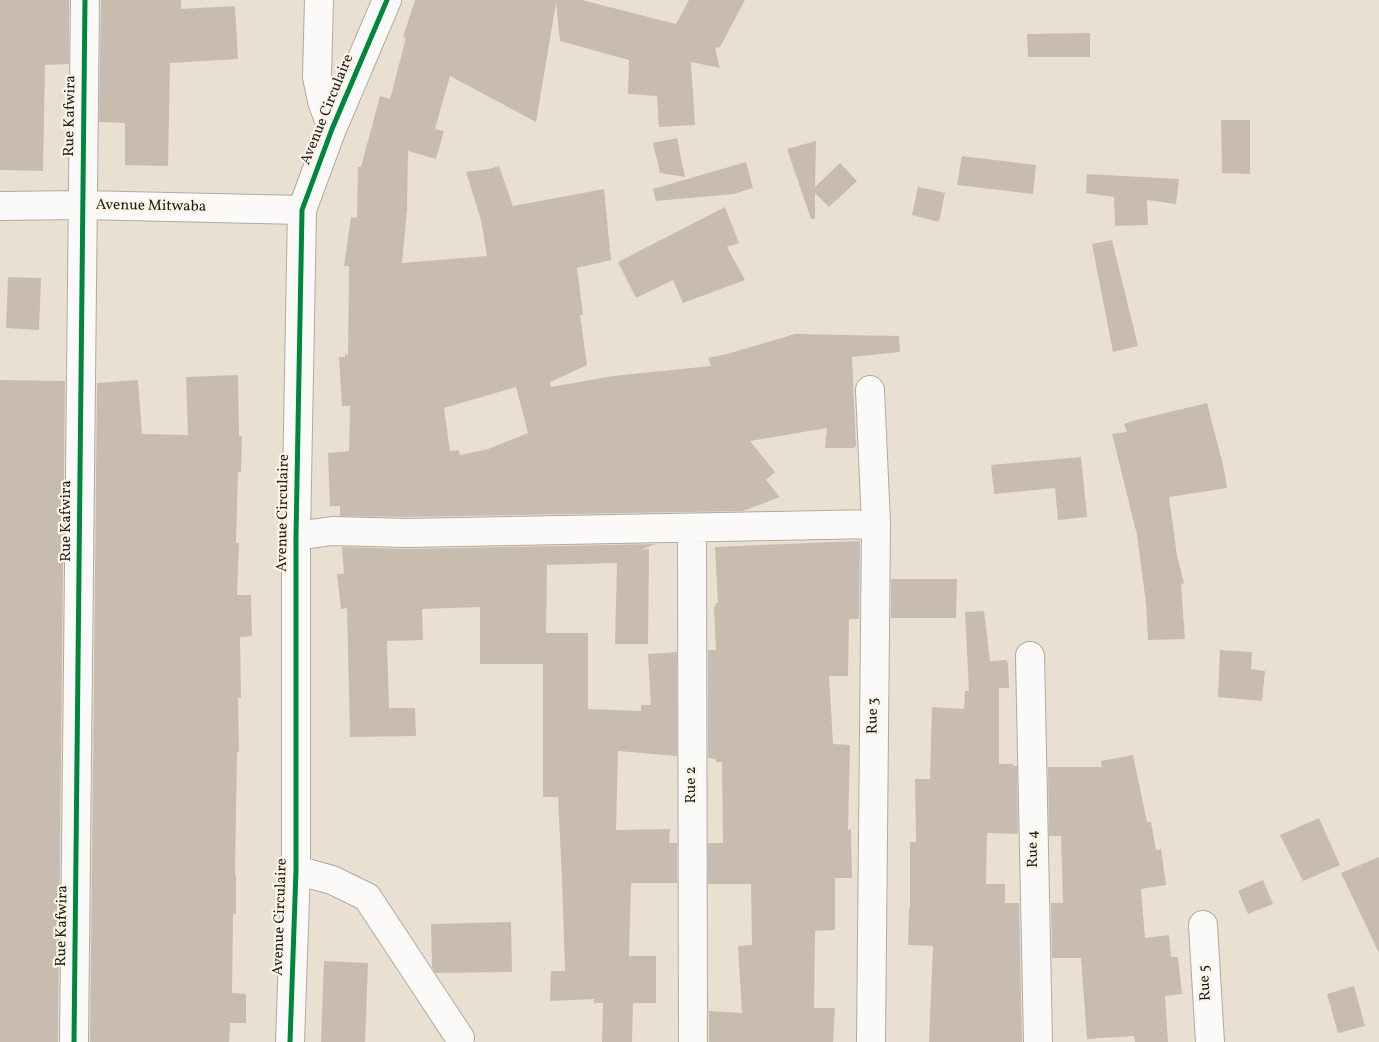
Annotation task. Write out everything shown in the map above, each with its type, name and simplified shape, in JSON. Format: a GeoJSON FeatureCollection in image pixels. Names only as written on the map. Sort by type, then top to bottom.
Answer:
{"type":"FeatureCollection","features":[{"type":"Feature","properties":{"kind":"street","name":"Rue Kafwira"},"geometry":{"type":"LineString","coordinates":[[74,1042],[85,0]]}},
{"type":"Feature","properties":{"kind":"street"},"geometry":{"type":"LineString","coordinates":[[319,0],[317,77],[322,101],[332,129]]}},
{"type":"Feature","properties":{"kind":"street","name":"Avenue Circulaire"},"geometry":{"type":"LineString","coordinates":[[290,1042],[296,870],[296,536],[302,210],[332,129],[387,0]]}},
{"type":"Feature","properties":{"kind":"street","name":"Avenue Mitwaba"},"geometry":{"type":"LineString","coordinates":[[0,206],[82,205],[302,210]]}},
{"type":"Feature","properties":{"kind":"street","name":"Rue 3"},"geometry":{"type":"LineString","coordinates":[[870,390],[876,524],[871,1042]]}},
{"type":"Feature","properties":{"kind":"street"},"geometry":{"type":"LineString","coordinates":[[296,536],[332,531],[407,532],[876,524]]}},
{"type":"Feature","properties":{"kind":"street","name":"Rue 2"},"geometry":{"type":"LineString","coordinates":[[692,528],[693,1042]]}},
{"type":"Feature","properties":{"kind":"street","name":"Rue 4"},"geometry":{"type":"LineString","coordinates":[[1030,656],[1038,1042]]}},
{"type":"Feature","properties":{"kind":"street"},"geometry":{"type":"LineString","coordinates":[[296,870],[332,880],[367,897],[460,1038]]}},
{"type":"Feature","properties":{"kind":"street","name":"Rue 5"},"geometry":{"type":"LineString","coordinates":[[1203,924],[1210,1042]]}},
{"type":"Feature","properties":{"kind":"building"},"geometry":{"type":"Polygon","coordinates":[[[0,0],[69,0],[69,64],[45,65],[43,171],[0,170],[0,0]]]}},
{"type":"Feature","properties":{"kind":"building"},"geometry":{"type":"Polygon","coordinates":[[[101,0],[181,0],[181,9],[235,6],[238,59],[170,63],[168,166],[125,165],[125,123],[99,122],[101,0]]]}},
{"type":"Feature","properties":{"kind":"building"},"geometry":{"type":"Polygon","coordinates":[[[415,0],[582,0],[676,24],[689,0],[745,0],[720,47],[715,48],[720,68],[691,62],[695,125],[659,127],[657,96],[628,94],[629,60],[560,41],[556,3],[536,122],[450,76],[435,129],[444,131],[436,159],[408,151],[407,210],[402,263],[487,256],[481,220],[466,172],[499,166],[513,206],[604,189],[611,260],[577,268],[583,315],[580,315],[587,365],[550,382],[551,387],[613,376],[711,366],[708,358],[795,334],[899,336],[900,352],[852,357],[856,446],[854,448],[825,448],[827,428],[750,441],[775,472],[766,480],[780,497],[743,511],[407,517],[340,516],[340,506],[330,506],[328,453],[349,451],[350,406],[342,406],[339,357],[345,357],[345,354],[348,355],[349,266],[344,266],[351,217],[357,218],[358,167],[361,167],[380,96],[390,99],[406,38],[403,37],[415,0]],[[516,387],[444,408],[450,451],[459,450],[460,455],[488,449],[528,433],[516,387]]]}},
{"type":"Feature","properties":{"kind":"building"},"geometry":{"type":"Polygon","coordinates":[[[1090,33],[1090,57],[1028,57],[1027,34],[1090,33]]]}},
{"type":"Feature","properties":{"kind":"building"},"geometry":{"type":"Polygon","coordinates":[[[1221,120],[1250,120],[1250,174],[1222,173],[1221,120]]]}},
{"type":"Feature","properties":{"kind":"building"},"geometry":{"type":"Polygon","coordinates":[[[677,138],[685,177],[660,173],[653,143],[677,138]]]}},
{"type":"Feature","properties":{"kind":"building"},"geometry":{"type":"Polygon","coordinates":[[[816,141],[815,187],[840,163],[857,181],[829,207],[815,193],[815,219],[811,219],[787,149],[816,141]]]}},
{"type":"Feature","properties":{"kind":"building"},"geometry":{"type":"Polygon","coordinates":[[[962,156],[1036,165],[1033,194],[957,185],[962,156]]]}},
{"type":"Feature","properties":{"kind":"building"},"geometry":{"type":"Polygon","coordinates":[[[746,162],[753,188],[734,194],[656,201],[653,189],[746,162]]]}},
{"type":"Feature","properties":{"kind":"building"},"geometry":{"type":"Polygon","coordinates":[[[1087,174],[1179,179],[1176,204],[1147,200],[1148,225],[1115,226],[1114,197],[1086,193],[1087,174]]]}},
{"type":"Feature","properties":{"kind":"building"},"geometry":{"type":"Polygon","coordinates":[[[918,187],[945,193],[939,222],[912,215],[918,187]]]}},
{"type":"Feature","properties":{"kind":"building"},"geometry":{"type":"Polygon","coordinates":[[[725,207],[739,243],[727,247],[745,280],[683,303],[673,280],[636,298],[618,262],[725,207]]]}},
{"type":"Feature","properties":{"kind":"building"},"geometry":{"type":"Polygon","coordinates":[[[1112,240],[1138,346],[1113,352],[1092,244],[1112,240]]]}},
{"type":"Feature","properties":{"kind":"building"},"geometry":{"type":"Polygon","coordinates":[[[8,277],[41,278],[39,330],[6,328],[8,277]]]}},
{"type":"Feature","properties":{"kind":"building"},"geometry":{"type":"Polygon","coordinates":[[[238,375],[239,436],[242,436],[241,472],[238,472],[236,543],[239,543],[237,595],[251,595],[252,636],[240,637],[241,698],[238,698],[236,914],[233,914],[232,993],[246,994],[246,1023],[230,1023],[229,1042],[90,1042],[97,383],[138,380],[142,434],[188,435],[186,377],[238,375]]]}},
{"type":"Feature","properties":{"kind":"building"},"geometry":{"type":"Polygon","coordinates":[[[0,380],[65,381],[58,1042],[0,1042],[0,380]]]}},
{"type":"Feature","properties":{"kind":"building"},"geometry":{"type":"Polygon","coordinates":[[[1207,403],[1227,488],[1169,497],[1177,556],[1184,583],[1181,584],[1185,639],[1148,640],[1146,603],[1137,535],[1112,434],[1127,432],[1124,424],[1132,421],[1207,403]]]}},
{"type":"Feature","properties":{"kind":"building"},"geometry":{"type":"Polygon","coordinates":[[[1081,457],[1087,517],[1058,520],[1055,488],[994,494],[991,465],[1081,457]]]}},
{"type":"Feature","properties":{"kind":"building"},"geometry":{"type":"Polygon","coordinates":[[[860,541],[859,619],[849,619],[848,676],[829,676],[833,744],[850,745],[848,830],[851,829],[852,878],[835,878],[835,930],[815,931],[814,1008],[835,1008],[833,1042],[709,1042],[709,1011],[742,1013],[738,946],[752,945],[751,884],[708,884],[708,843],[723,843],[722,762],[716,762],[716,759],[708,758],[708,650],[716,650],[714,608],[716,603],[718,603],[715,547],[831,542],[833,544],[832,542],[860,541]]]}},
{"type":"Feature","properties":{"kind":"building"},"geometry":{"type":"Polygon","coordinates":[[[656,544],[640,550],[649,549],[648,644],[615,644],[617,563],[547,565],[546,633],[588,633],[588,709],[641,711],[641,705],[651,705],[648,654],[677,652],[677,756],[618,751],[616,830],[670,829],[669,843],[677,843],[677,883],[631,883],[629,956],[656,956],[656,1003],[633,1003],[632,1042],[602,1042],[603,1003],[594,1003],[594,999],[550,1001],[551,971],[565,971],[558,797],[543,797],[543,664],[480,664],[480,607],[422,609],[423,640],[387,641],[389,708],[415,708],[416,736],[350,737],[347,608],[341,609],[337,574],[344,574],[342,547],[407,549],[656,544]]]}},
{"type":"Feature","properties":{"kind":"building"},"geometry":{"type":"Polygon","coordinates":[[[891,579],[957,579],[956,618],[891,618],[891,579]]]}},
{"type":"Feature","properties":{"kind":"building"},"geometry":{"type":"Polygon","coordinates":[[[984,611],[990,661],[1006,660],[1008,663],[1009,688],[999,688],[999,764],[1013,764],[1013,766],[1017,766],[1018,834],[987,833],[986,884],[1005,884],[1005,903],[1019,903],[1022,1042],[929,1042],[933,946],[908,945],[910,842],[916,842],[915,779],[930,779],[932,707],[964,709],[965,691],[969,691],[965,612],[984,611]]]}},
{"type":"Feature","properties":{"kind":"building"},"geometry":{"type":"Polygon","coordinates":[[[1220,650],[1252,652],[1251,669],[1265,671],[1262,701],[1218,697],[1220,650]]]}},
{"type":"Feature","properties":{"kind":"building"},"geometry":{"type":"Polygon","coordinates":[[[1133,755],[1147,822],[1151,822],[1156,850],[1161,849],[1166,885],[1141,889],[1145,938],[1169,935],[1171,957],[1178,957],[1182,994],[1165,996],[1168,1042],[1135,1042],[1134,1036],[1087,1039],[1081,958],[1052,958],[1051,903],[1063,903],[1061,836],[1049,836],[1048,767],[1102,767],[1101,761],[1133,755]]]}},
{"type":"Feature","properties":{"kind":"building"},"geometry":{"type":"Polygon","coordinates":[[[1319,818],[1340,865],[1303,881],[1280,835],[1319,818]]]}},
{"type":"Feature","properties":{"kind":"building"},"geometry":{"type":"Polygon","coordinates":[[[1379,857],[1379,953],[1341,873],[1379,857]]]}},
{"type":"Feature","properties":{"kind":"building"},"geometry":{"type":"Polygon","coordinates":[[[1263,880],[1273,904],[1248,914],[1238,891],[1263,880]]]}},
{"type":"Feature","properties":{"kind":"building"},"geometry":{"type":"Polygon","coordinates":[[[511,922],[512,972],[436,973],[432,967],[431,924],[511,922]]]}},
{"type":"Feature","properties":{"kind":"building"},"geometry":{"type":"Polygon","coordinates":[[[324,961],[368,963],[365,1042],[321,1042],[324,961]]]}},
{"type":"Feature","properties":{"kind":"building"},"geometry":{"type":"Polygon","coordinates":[[[1354,986],[1365,1026],[1338,1033],[1327,994],[1354,986]]]}},
{"type":"Feature","properties":{"kind":"cycle path"},"geometry":{"type":"LineString","coordinates":[[74,1042],[85,0]]}},
{"type":"Feature","properties":{"kind":"cycle path"},"geometry":{"type":"LineString","coordinates":[[290,1042],[296,870],[296,536],[302,210],[332,129],[387,0]]}}]}
